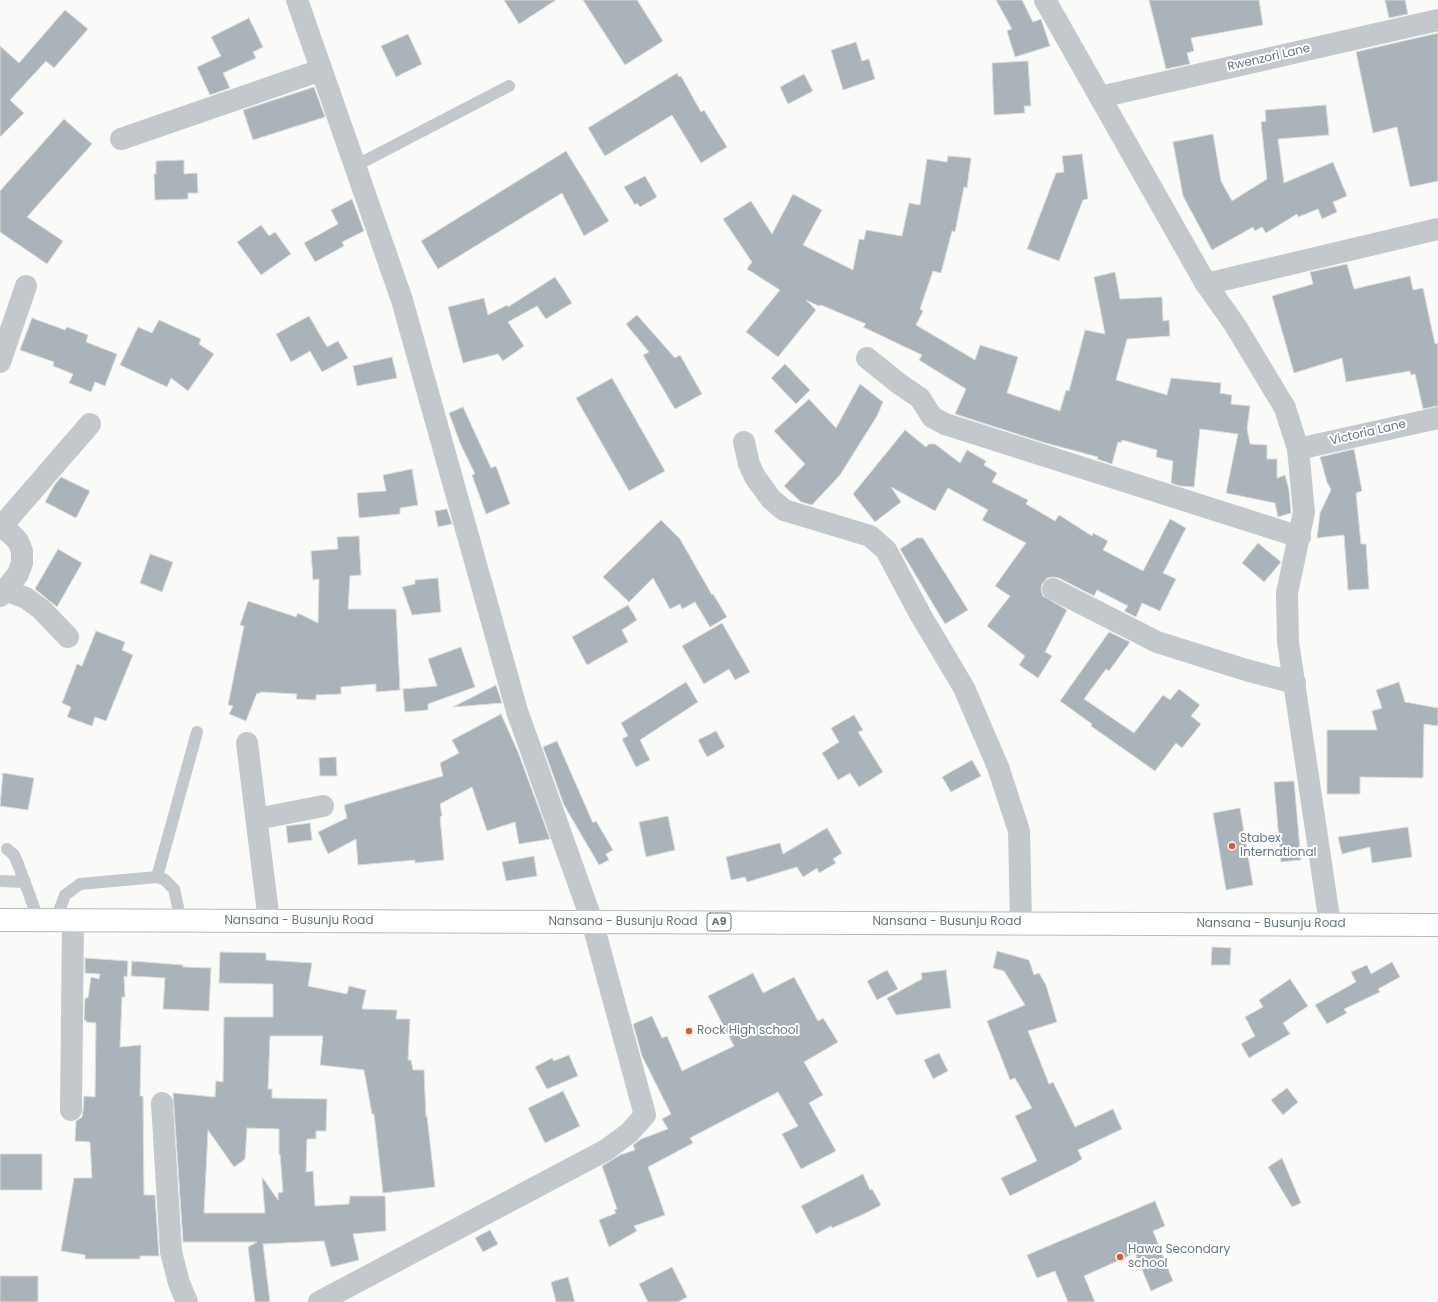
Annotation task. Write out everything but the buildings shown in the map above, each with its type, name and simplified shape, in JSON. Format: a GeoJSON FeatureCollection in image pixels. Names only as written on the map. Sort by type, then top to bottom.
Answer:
{"type":"FeatureCollection","features":[{"type":"Feature","properties":{"kind":"main road","name":"Nansana - Busunju Road"},"geometry":{"type":"LineString","coordinates":[[0,920],[1021,922],[1438,925]]}},
{"type":"Feature","properties":{"kind":"street"},"geometry":{"type":"LineString","coordinates":[[297,0],[402,300],[517,711],[592,921],[645,1115],[629,1133],[606,1150],[331,1299]]}},
{"type":"Feature","properties":{"kind":"street"},"geometry":{"type":"LineString","coordinates":[[1045,0],[1206,284],[1235,325],[1285,408],[1298,449],[1304,512],[1300,537],[1287,593],[1288,642],[1330,924]]}},
{"type":"Feature","properties":{"kind":"street","name":"Rwenzori Lane"},"geometry":{"type":"LineString","coordinates":[[1100,96],[1438,20]]}},
{"type":"Feature","properties":{"kind":"street"},"geometry":{"type":"LineString","coordinates":[[122,139],[321,70]]}},
{"type":"Feature","properties":{"kind":"street"},"geometry":{"type":"LineString","coordinates":[[1206,284],[1438,229]]}},
{"type":"Feature","properties":{"kind":"street"},"geometry":{"type":"LineString","coordinates":[[0,362],[26,286]]}},
{"type":"Feature","properties":{"kind":"street"},"geometry":{"type":"LineString","coordinates":[[868,358],[898,383],[920,398],[932,417],[945,424],[1300,537]]}},
{"type":"Feature","properties":{"kind":"street","name":"Victoria Lane"},"geometry":{"type":"LineString","coordinates":[[1298,449],[1438,418]]}},
{"type":"Feature","properties":{"kind":"street"},"geometry":{"type":"LineString","coordinates":[[68,637],[41,610],[26,598],[2,593],[18,574],[22,562],[22,551],[18,541],[10,533],[0,527],[90,424]]}},
{"type":"Feature","properties":{"kind":"street"},"geometry":{"type":"LineString","coordinates":[[744,442],[749,464],[755,477],[770,499],[784,510],[870,536],[886,550],[920,614],[964,688],[998,767],[1019,831],[1021,922]]}},
{"type":"Feature","properties":{"kind":"street"},"geometry":{"type":"LineString","coordinates":[[1053,589],[1158,642],[1246,670],[1295,683]]}},
{"type":"Feature","properties":{"kind":"street"},"geometry":{"type":"LineString","coordinates":[[247,743],[269,921]]}},
{"type":"Feature","properties":{"kind":"street"},"geometry":{"type":"LineString","coordinates":[[257,819],[323,806]]}},
{"type":"Feature","properties":{"kind":"street"},"geometry":{"type":"LineString","coordinates":[[56,920],[71,1110]]}},
{"type":"Feature","properties":{"kind":"street"},"geometry":{"type":"LineString","coordinates":[[162,1103],[171,1252],[179,1283],[186,1302]]}},
{"type":"Feature","properties":{"kind":"lane"},"geometry":{"type":"LineString","coordinates":[[355,166],[509,86]]}},
{"type":"Feature","properties":{"kind":"lane"},"geometry":{"type":"LineString","coordinates":[[158,877],[197,732]]}},
{"type":"Feature","properties":{"kind":"lane"},"geometry":{"type":"LineString","coordinates":[[7,849],[16,859],[25,882],[56,920]]}},
{"type":"Feature","properties":{"kind":"lane"},"geometry":{"type":"LineString","coordinates":[[56,920],[65,895],[80,884],[158,877],[165,880],[174,890],[181,921]]}},
{"type":"Feature","properties":{"kind":"lane"},"geometry":{"type":"LineString","coordinates":[[0,881],[25,882]]}},
{"type":"Feature","properties":{"kind":"place","name":"Stabex International"},"geometry":{"type":"Point","coordinates":[1232,846]}},
{"type":"Feature","properties":{"kind":"place","name":"Rock High school"},"geometry":{"type":"Point","coordinates":[689,1031]}},
{"type":"Feature","properties":{"kind":"place","name":"Hawa Secondary school"},"geometry":{"type":"Point","coordinates":[1120,1257]}}]}
